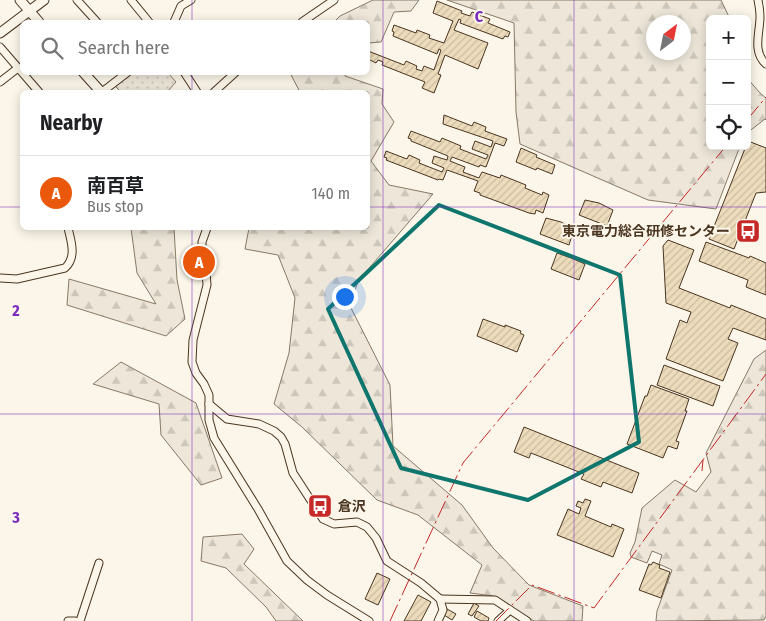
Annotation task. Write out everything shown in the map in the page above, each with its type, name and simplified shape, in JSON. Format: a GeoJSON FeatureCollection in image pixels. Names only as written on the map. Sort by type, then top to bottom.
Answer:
{"type":"FeatureCollection","features":[{"type":"Feature","properties":{"kind":"street"},"geometry":{"type":"LineString","coordinates":[[20,0],[37,20]]}},
{"type":"Feature","properties":{"kind":"street"},"geometry":{"type":"LineString","coordinates":[[0,33],[44,0]]}},
{"type":"Feature","properties":{"kind":"street"},"geometry":{"type":"LineString","coordinates":[[77,0],[95,20]]}},
{"type":"Feature","properties":{"kind":"street"},"geometry":{"type":"LineString","coordinates":[[132,0],[147,20]]}},
{"type":"Feature","properties":{"kind":"street"},"geometry":{"type":"LineString","coordinates":[[175,20],[181,6],[191,0]]}},
{"type":"Feature","properties":{"kind":"street"},"geometry":{"type":"LineString","coordinates":[[305,20],[334,0]]}},
{"type":"Feature","properties":{"kind":"street"},"geometry":{"type":"LineString","coordinates":[[758,0],[760,18],[757,33],[758,48],[762,60],[766,64]]}},
{"type":"Feature","properties":{"kind":"street"},"geometry":{"type":"LineString","coordinates":[[0,47],[20,70]]}},
{"type":"Feature","properties":{"kind":"street"},"geometry":{"type":"LineString","coordinates":[[0,82],[18,68]]}},
{"type":"Feature","properties":{"kind":"street"},"geometry":{"type":"LineString","coordinates":[[24,75],[37,90]]}},
{"type":"Feature","properties":{"kind":"street"},"geometry":{"type":"LineString","coordinates":[[86,75],[99,90]]}},
{"type":"Feature","properties":{"kind":"street"},"geometry":{"type":"LineString","coordinates":[[104,90],[124,75]]}},
{"type":"Feature","properties":{"kind":"street"},"geometry":{"type":"LineString","coordinates":[[186,75],[196,90]]}},
{"type":"Feature","properties":{"kind":"street"},"geometry":{"type":"LineString","coordinates":[[225,89],[234,75]]}},
{"type":"Feature","properties":{"kind":"street"},"geometry":{"type":"LineString","coordinates":[[0,278],[17,279],[65,268],[73,257],[68,230]]}},
{"type":"Feature","properties":{"kind":"street"},"geometry":{"type":"LineString","coordinates":[[206,230],[202,242],[202,255],[207,285],[193,340],[192,362],[209,395],[209,420],[214,438],[258,509],[287,561],[307,580],[327,595],[369,621]]}},
{"type":"Feature","properties":{"kind":"street"},"geometry":{"type":"LineString","coordinates":[[209,404],[227,419],[259,424],[274,431],[281,437],[285,444],[293,473],[323,519],[334,524],[357,522],[367,527],[376,538],[387,562],[421,583],[440,599],[443,610],[438,621]]}},
{"type":"Feature","properties":{"kind":"street"},"geometry":{"type":"LineString","coordinates":[[80,621],[99,563]]}},
{"type":"Feature","properties":{"kind":"street"},"geometry":{"type":"LineString","coordinates":[[440,599],[495,600],[527,621]]}},
{"type":"Feature","properties":{"kind":"street"},"geometry":{"type":"LineString","coordinates":[[498,621],[510,610]]}},
{"type":"Feature","properties":{"kind":"street"},"geometry":{"type":"LineString","coordinates":[[68,621],[75,621]]}},
{"type":"Feature","properties":{"kind":"highlighted area"},"geometry":{"type":"Polygon","coordinates":[[[439,205],[620,275],[639,442],[528,500],[401,468],[328,309],[439,205]]]}},
{"type":"Feature","properties":{"kind":"green space"},"geometry":{"type":"Polygon","coordinates":[[[373,0],[419,0],[411,11],[394,12],[381,42],[370,43],[370,20],[336,20],[340,16],[373,0]]]}},
{"type":"Feature","properties":{"kind":"green space"},"geometry":{"type":"Polygon","coordinates":[[[447,0],[721,0],[728,15],[706,15],[706,150],[738,150],[716,209],[648,200],[520,144],[516,112],[514,23],[447,0]]]}},
{"type":"Feature","properties":{"kind":"green space"},"geometry":{"type":"Polygon","coordinates":[[[128,75],[170,75],[176,82],[169,90],[119,90],[114,85],[128,75]]]}},
{"type":"Feature","properties":{"kind":"green space"},"geometry":{"type":"Polygon","coordinates":[[[291,75],[345,75],[383,89],[382,104],[394,122],[371,161],[389,185],[433,194],[358,281],[350,306],[390,385],[393,446],[462,505],[493,548],[529,585],[583,606],[582,621],[534,621],[493,596],[470,593],[482,565],[418,515],[377,500],[302,427],[274,404],[289,353],[295,298],[278,255],[245,249],[249,230],[370,230],[370,90],[299,90],[291,75]]]}},
{"type":"Feature","properties":{"kind":"green space"},"geometry":{"type":"Polygon","coordinates":[[[751,83],[766,98],[765,119],[751,130],[751,83]]]}},
{"type":"Feature","properties":{"kind":"green space"},"geometry":{"type":"Polygon","coordinates":[[[131,230],[174,230],[177,280],[185,319],[166,336],[67,305],[69,279],[156,304],[137,273],[131,230]]]}},
{"type":"Feature","properties":{"kind":"green space"},"geometry":{"type":"Polygon","coordinates":[[[766,350],[766,616],[764,620],[656,621],[657,611],[672,570],[659,564],[662,555],[652,551],[647,563],[631,557],[630,553],[635,542],[642,508],[675,480],[696,492],[711,472],[706,453],[754,359],[766,350]]]}},
{"type":"Feature","properties":{"kind":"green space"},"geometry":{"type":"Polygon","coordinates":[[[121,362],[196,403],[222,478],[201,485],[161,435],[159,404],[93,384],[121,362]]]}},
{"type":"Feature","properties":{"kind":"green space"},"geometry":{"type":"Polygon","coordinates":[[[242,534],[254,549],[244,564],[303,621],[276,621],[266,607],[226,568],[201,561],[203,537],[242,534]]]}},
{"type":"Feature","properties":{"kind":"building"},"geometry":{"type":"Polygon","coordinates":[[[437,1],[462,11],[461,13],[470,16],[472,12],[490,19],[488,23],[510,32],[508,37],[505,36],[503,39],[460,23],[461,20],[459,19],[454,30],[488,43],[478,69],[445,55],[438,74],[441,75],[434,93],[422,88],[425,82],[382,65],[383,62],[378,60],[376,63],[370,60],[370,52],[404,65],[406,61],[417,66],[416,69],[422,71],[424,66],[434,70],[441,50],[439,49],[437,54],[393,36],[394,32],[392,31],[394,25],[416,33],[417,30],[430,35],[429,38],[444,43],[453,21],[433,13],[437,1]]]}},
{"type":"Feature","properties":{"kind":"building"},"geometry":{"type":"Polygon","coordinates":[[[444,115],[472,126],[474,122],[486,127],[485,131],[507,139],[504,146],[495,143],[486,167],[480,165],[479,167],[452,157],[450,161],[465,167],[463,172],[479,178],[482,172],[500,178],[501,175],[526,185],[525,188],[542,195],[543,192],[549,195],[543,213],[536,210],[535,214],[529,213],[480,195],[480,193],[474,191],[478,181],[447,170],[443,180],[438,180],[386,160],[387,158],[384,157],[386,151],[407,159],[409,155],[420,160],[419,163],[442,172],[444,168],[432,163],[434,156],[447,160],[448,156],[411,141],[408,138],[411,131],[440,142],[442,138],[461,146],[460,149],[486,159],[488,155],[472,149],[475,141],[491,147],[493,141],[443,124],[444,115]]]}},
{"type":"Feature","properties":{"kind":"building"},"geometry":{"type":"Polygon","coordinates":[[[751,142],[766,148],[766,192],[756,193],[734,249],[709,239],[744,150],[751,150],[751,142]]]}},
{"type":"Feature","properties":{"kind":"building"},"geometry":{"type":"Polygon","coordinates":[[[521,148],[555,165],[552,174],[516,162],[521,148]]]}},
{"type":"Feature","properties":{"kind":"building"},"geometry":{"type":"Polygon","coordinates":[[[585,200],[599,203],[613,210],[607,226],[579,215],[585,200]]]}},
{"type":"Feature","properties":{"kind":"building"},"geometry":{"type":"Polygon","coordinates":[[[546,218],[561,222],[574,229],[569,245],[540,234],[546,218]]]}},
{"type":"Feature","properties":{"kind":"building"},"geometry":{"type":"Polygon","coordinates":[[[668,240],[694,250],[679,288],[730,308],[731,305],[766,319],[766,340],[733,328],[728,339],[738,343],[723,381],[666,359],[680,320],[687,323],[691,312],[666,303],[663,246],[668,240]]]}},
{"type":"Feature","properties":{"kind":"building"},"geometry":{"type":"Polygon","coordinates":[[[706,242],[766,263],[766,295],[746,287],[748,280],[699,261],[706,242]]]}},
{"type":"Feature","properties":{"kind":"building"},"geometry":{"type":"Polygon","coordinates":[[[557,253],[585,264],[579,280],[551,269],[557,253]]]}},
{"type":"Feature","properties":{"kind":"building"},"geometry":{"type":"Polygon","coordinates":[[[483,319],[521,331],[520,333],[524,335],[517,352],[477,336],[483,319]]]}},
{"type":"Feature","properties":{"kind":"building"},"geometry":{"type":"Polygon","coordinates":[[[664,365],[720,386],[713,406],[657,385],[664,365]]]}},
{"type":"Feature","properties":{"kind":"building"},"geometry":{"type":"Polygon","coordinates":[[[651,385],[689,399],[685,411],[687,411],[676,441],[679,442],[677,449],[668,446],[663,458],[627,444],[651,385]]]}},
{"type":"Feature","properties":{"kind":"building"},"geometry":{"type":"Polygon","coordinates":[[[524,427],[639,473],[632,493],[603,482],[601,487],[581,479],[584,474],[531,453],[529,458],[514,452],[524,427]]]}},
{"type":"Feature","properties":{"kind":"building"},"geometry":{"type":"Polygon","coordinates":[[[585,499],[591,501],[585,516],[611,527],[612,524],[624,529],[613,557],[557,535],[568,509],[579,514],[581,508],[576,506],[578,501],[583,503],[585,499]]]}},
{"type":"Feature","properties":{"kind":"building"},"geometry":{"type":"Polygon","coordinates":[[[653,562],[660,565],[659,568],[670,572],[661,598],[639,590],[649,564],[651,565],[653,562]]]}},
{"type":"Feature","properties":{"kind":"building"},"geometry":{"type":"Polygon","coordinates":[[[377,573],[390,579],[378,605],[365,599],[377,573]]]}},
{"type":"Feature","properties":{"kind":"building"},"geometry":{"type":"Polygon","coordinates":[[[418,595],[431,602],[421,621],[404,621],[418,595]]]}},
{"type":"Feature","properties":{"kind":"building"},"geometry":{"type":"Polygon","coordinates":[[[474,603],[479,606],[472,616],[468,614],[474,603]]]}},
{"type":"Feature","properties":{"kind":"building"},"geometry":{"type":"Polygon","coordinates":[[[447,609],[456,614],[452,620],[444,615],[447,609]]]}},
{"type":"Feature","properties":{"kind":"building"},"geometry":{"type":"Polygon","coordinates":[[[477,611],[489,618],[488,621],[481,621],[474,617],[477,611]]]}},
{"type":"Feature","properties":{"kind":"power"},"geometry":{"type":"LineString","coordinates":[[751,115],[766,97]]}},
{"type":"Feature","properties":{"kind":"power"},"geometry":{"type":"LineString","coordinates":[[390,621],[463,463],[723,150]]}},
{"type":"Feature","properties":{"kind":"power"},"geometry":{"type":"LineString","coordinates":[[496,621],[532,585],[594,608],[766,374]]}},
{"type":"Feature","properties":{"kind":"power"},"geometry":{"type":"LineString","coordinates":[[702,471],[703,460]]}},
{"type":"Feature","properties":{"kind":"place","name":"東京電力総合研修センター"},"geometry":{"type":"Point","coordinates":[748,231]}},
{"type":"Feature","properties":{"kind":"place","name":"南百草"},"geometry":{"type":"Point","coordinates":[199,262]}},
{"type":"Feature","properties":{"kind":"place","name":"倉沢"},"geometry":{"type":"Point","coordinates":[320,506]}}]}
